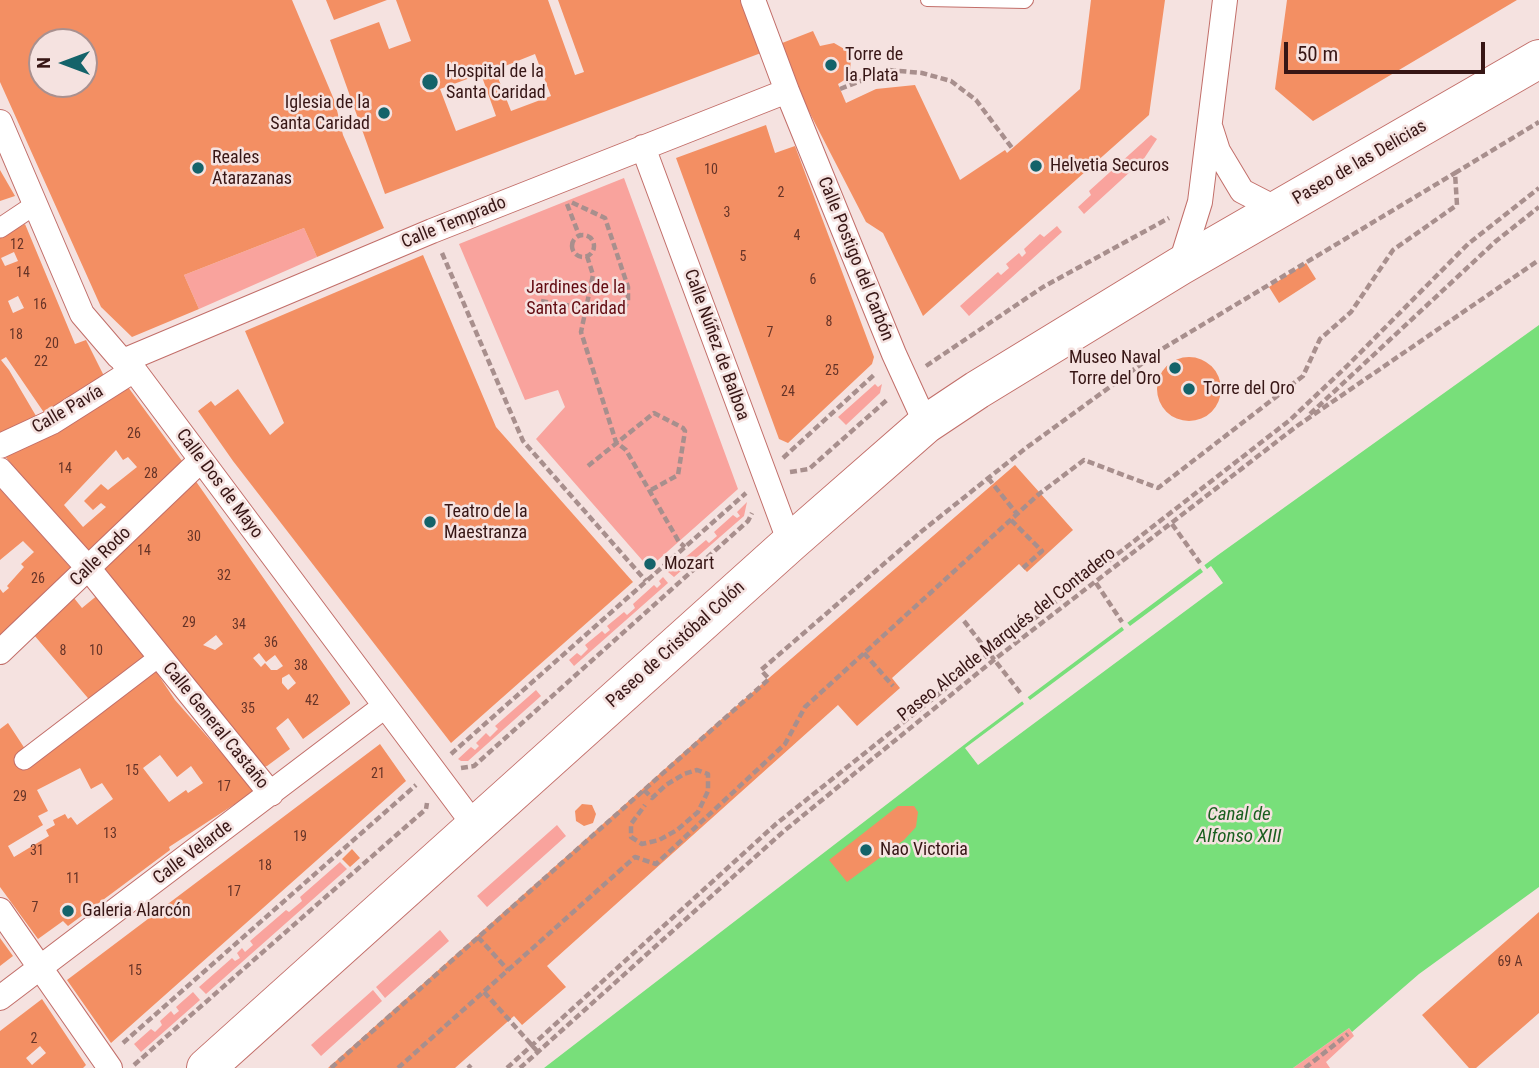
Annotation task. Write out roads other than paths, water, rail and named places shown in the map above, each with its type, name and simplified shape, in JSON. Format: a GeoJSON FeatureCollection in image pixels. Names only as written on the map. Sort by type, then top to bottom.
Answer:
{"type":"FeatureCollection","features":[{"type":"Feature","properties":{"kind":"main road","name":"Paseo de las Delicias"},"geometry":{"type":"LineString","coordinates":[[1180,266],[1539,59]]}},
{"type":"Feature","properties":{"kind":"main road","name":"Paseo de Cristóbal Colón"},"geometry":{"type":"LineString","coordinates":[[206,1068],[926,424],[1180,266]]}},
{"type":"Feature","properties":{"kind":"street","name":"Calle Postigo del Carbón"},"geometry":{"type":"LineString","coordinates":[[753,0],[894,354],[926,424]]}},
{"type":"Feature","properties":{"kind":"street"},"geometry":{"type":"LineString","coordinates":[[1180,266],[1200,202],[1225,0]]}},
{"type":"Feature","properties":{"kind":"street","name":"Calle Temprado"},"geometry":{"type":"LineString","coordinates":[[129,366],[432,231],[787,91]]}},
{"type":"Feature","properties":{"kind":"street","name":"Calle Dos de Mayo"},"geometry":{"type":"LineString","coordinates":[[0,122],[82,314],[129,366],[475,826]]}},
{"type":"Feature","properties":{"kind":"street"},"geometry":{"type":"LineString","coordinates":[[1208,122],[1218,151],[1242,191],[1279,210]]}},
{"type":"Feature","properties":{"kind":"street","name":"Calle Núñez de Balboa"},"geometry":{"type":"LineString","coordinates":[[643,147],[790,543]]}},
{"type":"Feature","properties":{"kind":"street"},"geometry":{"type":"LineString","coordinates":[[0,229],[36,204]]}},
{"type":"Feature","properties":{"kind":"street","name":"Calle Pavía"},"geometry":{"type":"LineString","coordinates":[[0,446],[52,422],[129,366]]}},
{"type":"Feature","properties":{"kind":"street","name":"Calle Rodo"},"geometry":{"type":"LineString","coordinates":[[0,652],[201,460]]}},
{"type":"Feature","properties":{"kind":"street","name":"Calle General Castaño"},"geometry":{"type":"LineString","coordinates":[[0,470],[89,569],[271,794]]}},
{"type":"Feature","properties":{"kind":"street","name":"Calle General Castaño"},"geometry":{"type":"LineString","coordinates":[[24,760],[159,657]]}},
{"type":"Feature","properties":{"kind":"street","name":"Calle Velarde"},"geometry":{"type":"LineString","coordinates":[[0,998],[385,706]]}},
{"type":"Feature","properties":{"kind":"street"},"geometry":{"type":"LineString","coordinates":[[0,910],[112,1059]]}},
{"type":"Feature","properties":{"kind":"lane"},"geometry":{"type":"LineString","coordinates":[[927,0],[1027,0]]}},
{"type":"Feature","properties":{"kind":"water","name":"Canal de Alfonso XIII"},"geometry":{"type":"Polygon","coordinates":[[[1539,325],[1539,887],[1419,974],[1352,1032],[1349,1028],[1293,1068],[544,1068],[973,738],[1218,555],[1539,325]]]}},
{"type":"Feature","properties":{"kind":"place","name":"Torre de la Plata"},"geometry":{"type":"Point","coordinates":[831,65]}},
{"type":"Feature","properties":{"kind":"place","name":"Hospital de la Santa Caridad"},"geometry":{"type":"Point","coordinates":[430,82]}},
{"type":"Feature","properties":{"kind":"place","name":"Iglesia de la Santa Caridad"},"geometry":{"type":"Point","coordinates":[384,113]}},
{"type":"Feature","properties":{"kind":"place","name":"Helvetia Securos"},"geometry":{"type":"Point","coordinates":[1036,166]}},
{"type":"Feature","properties":{"kind":"place","name":"Reales Atarazanas"},"geometry":{"type":"Point","coordinates":[198,168]}},
{"type":"Feature","properties":{"kind":"place","name":"Museo Naval Torre del Oro"},"geometry":{"type":"Point","coordinates":[1175,368]}},
{"type":"Feature","properties":{"kind":"place","name":"Torre del Oro"},"geometry":{"type":"Point","coordinates":[1189,389]}},
{"type":"Feature","properties":{"kind":"place","name":"Teatro de la Maestranza"},"geometry":{"type":"Point","coordinates":[430,522]}},
{"type":"Feature","properties":{"kind":"place","name":"Mozart"},"geometry":{"type":"Point","coordinates":[650,564]}},
{"type":"Feature","properties":{"kind":"place","name":"Nao Victoria"},"geometry":{"type":"Point","coordinates":[866,850]}},
{"type":"Feature","properties":{"kind":"place","name":"Galeria Alarcón"},"geometry":{"type":"Point","coordinates":[68,911]}},
{"type":"Feature","properties":{"kind":"park label","name":"Jardines de la Santa Caridad"},"geometry":{"type":"Point","coordinates":[576,298]}}]}
